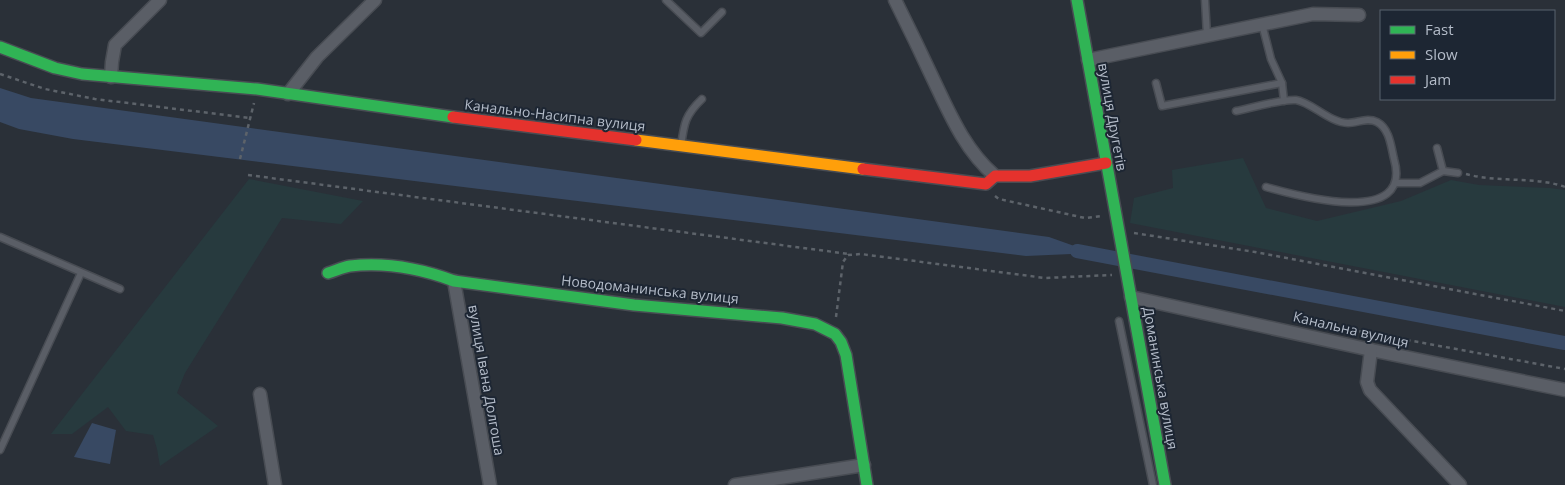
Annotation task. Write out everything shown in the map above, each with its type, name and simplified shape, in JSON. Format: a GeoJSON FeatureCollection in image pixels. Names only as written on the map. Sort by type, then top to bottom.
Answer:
{"type":"FeatureCollection","features":[{"type":"Feature","properties":{"kind":"street"},"geometry":{"type":"LineString","coordinates":[[111,77],[115,45],[160,0]]}},
{"type":"Feature","properties":{"kind":"street"},"geometry":{"type":"LineString","coordinates":[[288,94],[316,57],[375,0]]}},
{"type":"Feature","properties":{"kind":"street"},"geometry":{"type":"LineString","coordinates":[[895,0],[956,128],[987,169],[990,180]]}},
{"type":"Feature","properties":{"kind":"street","name":"вулиця Другетів"},"geometry":{"type":"LineString","coordinates":[[1076,0],[1119,234]]}},
{"type":"Feature","properties":{"kind":"street"},"geometry":{"type":"LineString","coordinates":[[1088,60],[1313,14],[1360,15]]}},
{"type":"Feature","properties":{"kind":"street","name":"Канально-Насипна вулиця"},"geometry":{"type":"LineString","coordinates":[[0,47],[55,68],[82,74],[257,89],[454,118],[681,147],[990,180],[1030,176],[1106,163]]}},
{"type":"Feature","properties":{"kind":"street","name":"Доманинська вулиця"},"geometry":{"type":"LineString","coordinates":[[1119,234],[1121,277],[1131,297],[1165,485]]}},
{"type":"Feature","properties":{"kind":"street","name":"Новодоманинська вулиця"},"geometry":{"type":"LineString","coordinates":[[328,273],[349,266],[403,267],[436,274],[454,281],[634,305],[782,318],[827,328]]}},
{"type":"Feature","properties":{"kind":"street","name":"вулиця Івана Долгоша"},"geometry":{"type":"LineString","coordinates":[[454,281],[490,485]]}},
{"type":"Feature","properties":{"kind":"street","name":"Канальна вулиця"},"geometry":{"type":"LineString","coordinates":[[1131,297],[1371,350],[1565,390]]}},
{"type":"Feature","properties":{"kind":"street"},"geometry":{"type":"LineString","coordinates":[[827,328],[841,342],[846,355],[867,485]]}},
{"type":"Feature","properties":{"kind":"street"},"geometry":{"type":"LineString","coordinates":[[1371,350],[1367,382],[1370,390],[1460,485]]}},
{"type":"Feature","properties":{"kind":"street"},"geometry":{"type":"LineString","coordinates":[[260,394],[275,485]]}},
{"type":"Feature","properties":{"kind":"street"},"geometry":{"type":"LineString","coordinates":[[735,485],[864,465]]}},
{"type":"Feature","properties":{"kind":"lane"},"geometry":{"type":"LineString","coordinates":[[666,0],[701,33],[722,12]]}},
{"type":"Feature","properties":{"kind":"lane"},"geometry":{"type":"LineString","coordinates":[[1206,0],[1206,35]]}},
{"type":"Feature","properties":{"kind":"lane"},"geometry":{"type":"LineString","coordinates":[[1262,24],[1271,59],[1282,83],[1284,101]]}},
{"type":"Feature","properties":{"kind":"lane"},"geometry":{"type":"LineString","coordinates":[[1156,83],[1162,106],[1282,83]]}},
{"type":"Feature","properties":{"kind":"lane"},"geometry":{"type":"LineString","coordinates":[[681,147],[686,118],[691,109],[702,99]]}},
{"type":"Feature","properties":{"kind":"lane"},"geometry":{"type":"LineString","coordinates":[[1236,111],[1297,100],[1333,119],[1348,123],[1361,120],[1376,122],[1386,129],[1397,168],[1397,183],[1390,193],[1379,198],[1341,202],[1313,199],[1266,188]]}},
{"type":"Feature","properties":{"kind":"lane"},"geometry":{"type":"LineString","coordinates":[[1437,148],[1443,171]]}},
{"type":"Feature","properties":{"kind":"lane"},"geometry":{"type":"LineString","coordinates":[[1397,183],[1420,183],[1443,171],[1458,173]]}},
{"type":"Feature","properties":{"kind":"lane"},"geometry":{"type":"LineString","coordinates":[[0,236],[120,289]]}},
{"type":"Feature","properties":{"kind":"lane"},"geometry":{"type":"LineString","coordinates":[[0,450],[81,273]]}},
{"type":"Feature","properties":{"kind":"lane"},"geometry":{"type":"LineString","coordinates":[[1119,320],[1153,485]]}},
{"type":"Feature","properties":{"kind":"path"},"geometry":{"type":"LineString","coordinates":[[0,74],[45,88],[95,99],[250,118],[240,159]]}},
{"type":"Feature","properties":{"kind":"path"},"geometry":{"type":"LineString","coordinates":[[1458,173],[1480,178],[1551,182],[1565,187]]}},
{"type":"Feature","properties":{"kind":"path"},"geometry":{"type":"LineString","coordinates":[[248,175],[1045,278],[1113,275],[1121,277]]}},
{"type":"Feature","properties":{"kind":"path"},"geometry":{"type":"LineString","coordinates":[[990,180],[991,194],[999,199],[1085,218],[1116,214]]}},
{"type":"Feature","properties":{"kind":"path"},"geometry":{"type":"LineString","coordinates":[[1119,234],[1255,252],[1565,311]]}},
{"type":"Feature","properties":{"kind":"path"},"geometry":{"type":"LineString","coordinates":[[827,328],[834,325],[839,307],[843,262],[849,254]]}},
{"type":"Feature","properties":{"kind":"path"},"geometry":{"type":"LineString","coordinates":[[1312,323],[1565,369]]}},
{"type":"Feature","properties":{"kind":"green space"},"geometry":{"type":"Polygon","coordinates":[[[1243,158],[1266,208],[1317,221],[1401,201],[1451,180],[1479,185],[1565,190],[1565,307],[1130,223],[1134,198],[1173,188],[1172,170],[1243,158]]]}},
{"type":"Feature","properties":{"kind":"green space"},"geometry":{"type":"Polygon","coordinates":[[[249,179],[363,201],[341,224],[282,218],[185,373],[177,393],[218,426],[160,466],[153,435],[126,431],[108,407],[72,434],[51,434],[249,179]]]}},
{"type":"Feature","properties":{"kind":"water"},"geometry":{"type":"Polygon","coordinates":[[[0,88],[31,98],[1049,237],[1094,253],[1026,256],[73,139],[19,129],[0,122],[0,88]]]}},
{"type":"Feature","properties":{"kind":"water"},"geometry":{"type":"Polygon","coordinates":[[[92,423],[116,430],[110,464],[74,457],[92,423]]]}},
{"type":"Feature","properties":{"kind":"waterway"},"geometry":{"type":"LineString","coordinates":[[1077,251],[1565,343]]}},
{"type":"Feature","properties":{"kind":"traffic: fast"},"geometry":{"type":"LineString","coordinates":[[1077,0],[1165,485]]}},
{"type":"Feature","properties":{"kind":"traffic: fast"},"geometry":{"type":"LineString","coordinates":[[0,47],[55,68],[82,74],[257,89],[453,117]]}},
{"type":"Feature","properties":{"kind":"traffic: fast"},"geometry":{"type":"LineString","coordinates":[[328,273],[350,266],[377,265],[403,267],[454,281],[634,305],[782,318],[815,324],[835,334],[841,342],[846,355],[867,485]]}},
{"type":"Feature","properties":{"kind":"traffic: slow"},"geometry":{"type":"LineString","coordinates":[[636,140],[863,169]]}},
{"type":"Feature","properties":{"kind":"traffic: jam"},"geometry":{"type":"LineString","coordinates":[[453,117],[636,140]]}},
{"type":"Feature","properties":{"kind":"traffic: jam"},"geometry":{"type":"LineString","coordinates":[[863,169],[986,184],[995,176],[1030,176],[1106,163]]}}]}
